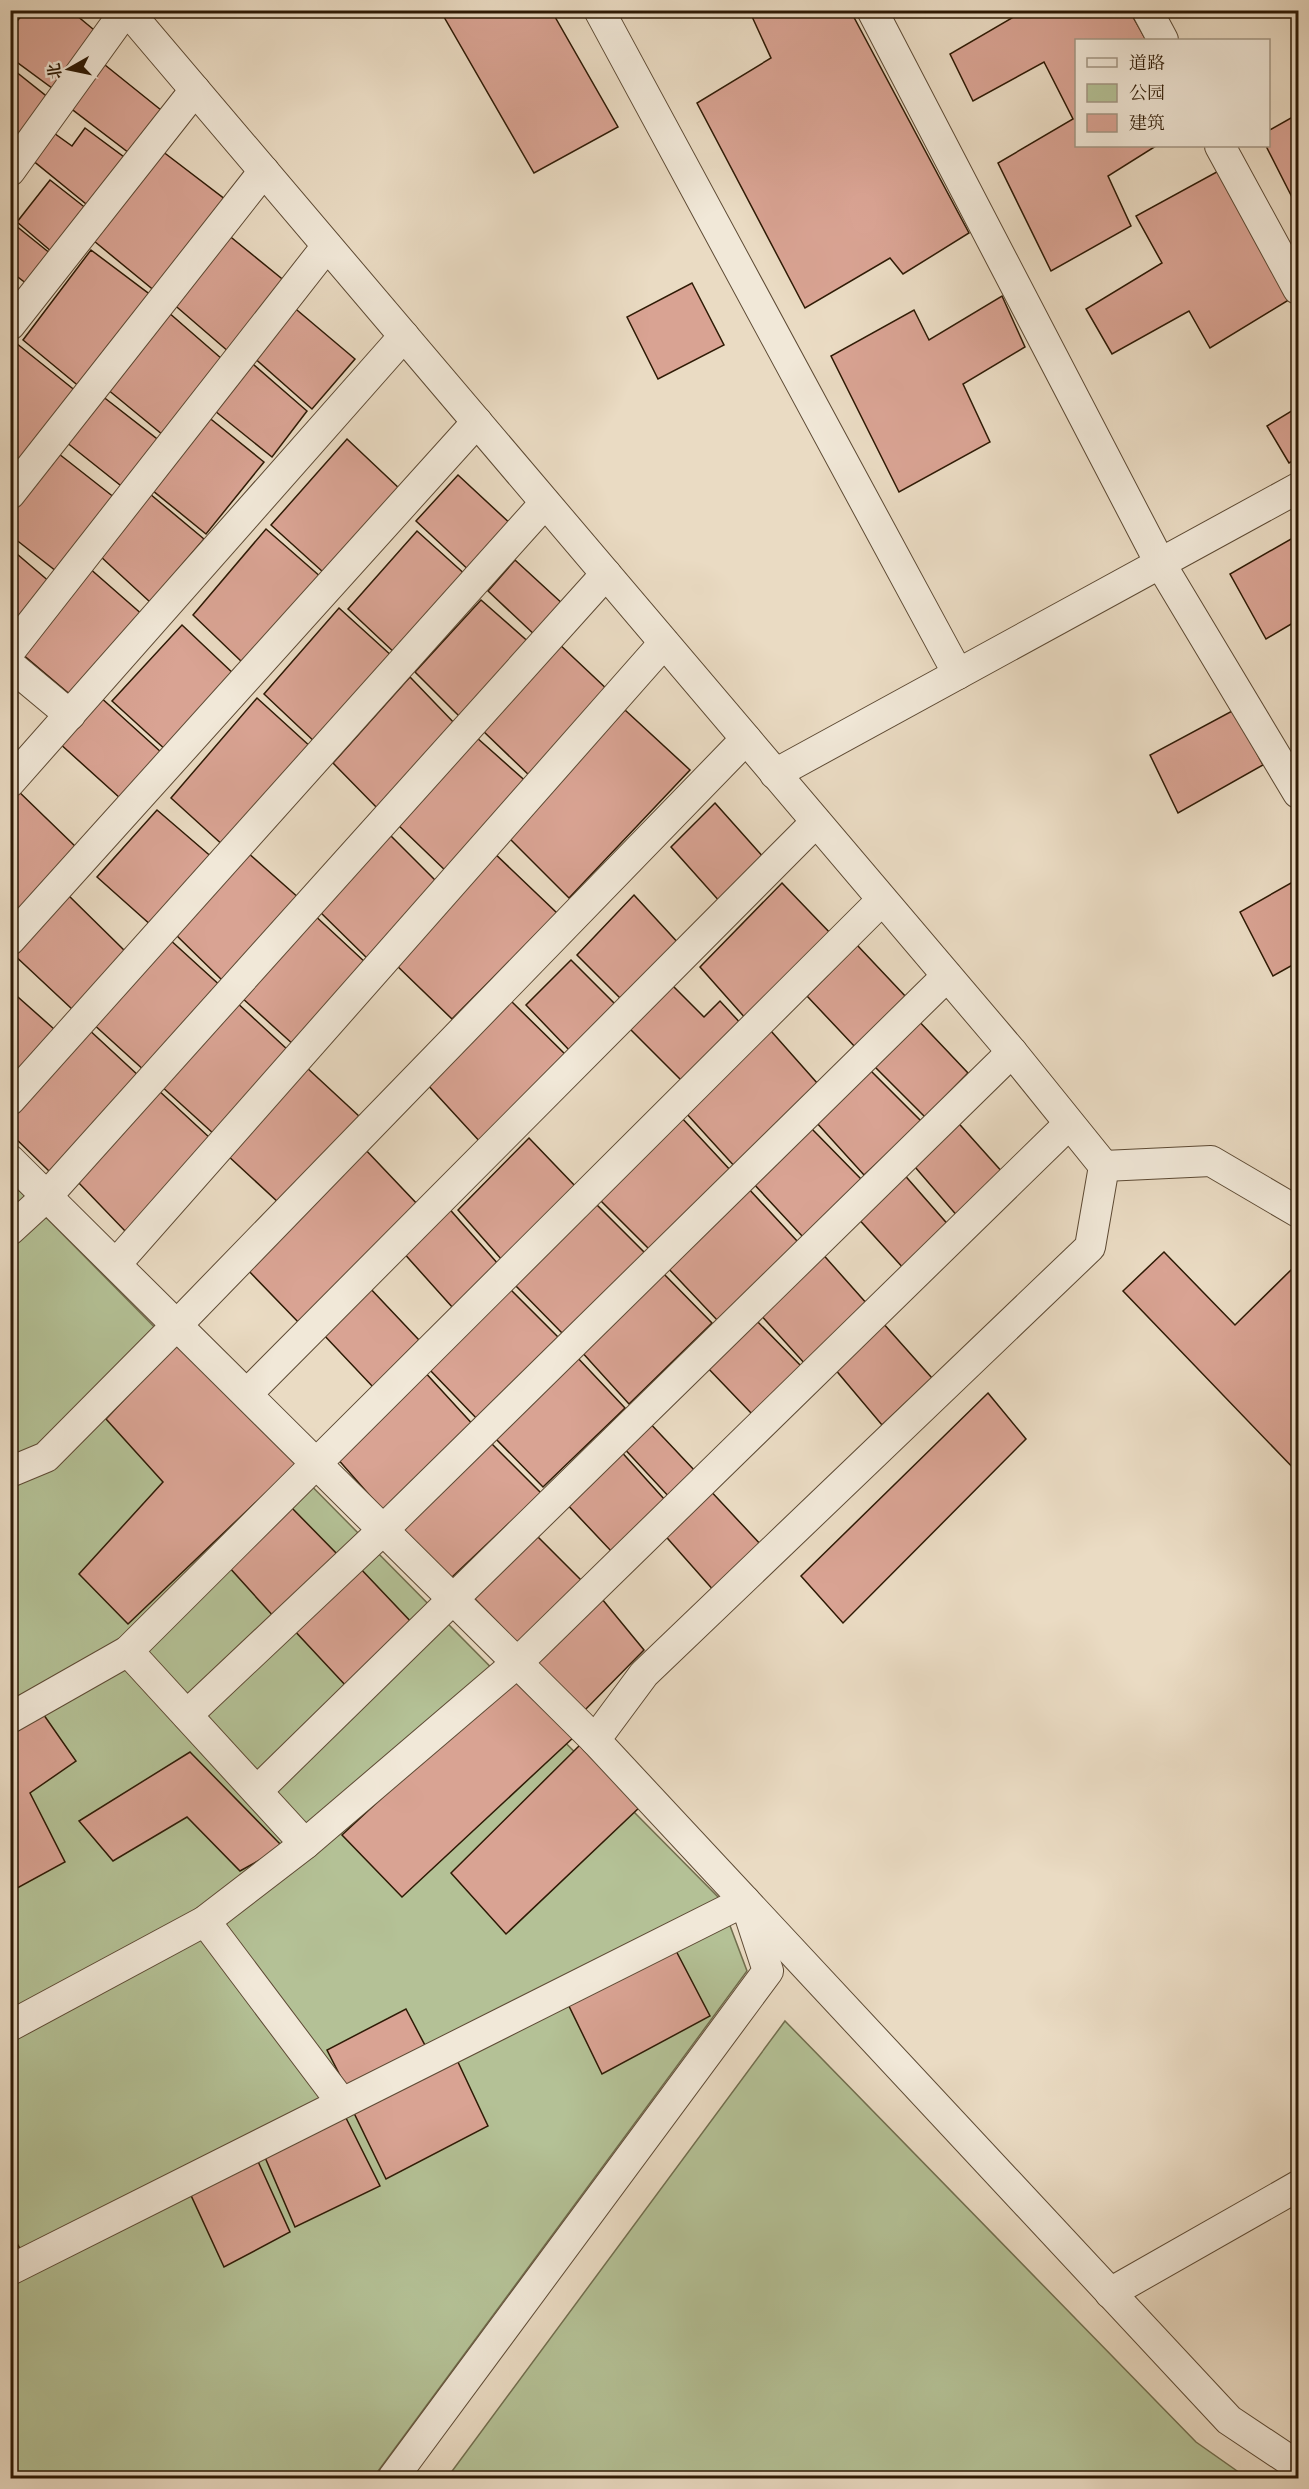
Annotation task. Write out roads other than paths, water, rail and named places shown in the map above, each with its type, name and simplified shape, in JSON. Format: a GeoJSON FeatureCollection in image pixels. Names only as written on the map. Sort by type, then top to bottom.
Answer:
{"type":"FeatureCollection","features":[{"type":"Feature","properties":{"kind":"street"},"geometry":{"type":"LineString","coordinates":[[10,171],[127,10],[1012,1052],[1104,1166],[1090,1247],[644,1674],[595,1740]]}},
{"type":"Feature","properties":{"kind":"street"},"geometry":{"type":"LineString","coordinates":[[599,10],[958,674]]}},
{"type":"Feature","properties":{"kind":"street"},"geometry":{"type":"LineString","coordinates":[[872,10],[1160,563],[1299,793]]}},
{"type":"Feature","properties":{"kind":"street"},"geometry":{"type":"LineString","coordinates":[[1147,10],[1162,39]]}},
{"type":"Feature","properties":{"kind":"street"},"geometry":{"type":"LineString","coordinates":[[10,325],[195,90]]}},
{"type":"Feature","properties":{"kind":"street"},"geometry":{"type":"LineString","coordinates":[[1221,147],[1299,289]]}},
{"type":"Feature","properties":{"kind":"street"},"geometry":{"type":"LineString","coordinates":[[10,494],[264,171]]}},
{"type":"Feature","properties":{"kind":"street"},"geometry":{"type":"LineString","coordinates":[[10,651],[327,246]]}},
{"type":"Feature","properties":{"kind":"street"},"geometry":{"type":"LineString","coordinates":[[10,782],[404,336]]}},
{"type":"Feature","properties":{"kind":"street"},"geometry":{"type":"LineString","coordinates":[[10,940],[477,422]]}},
{"type":"Feature","properties":{"kind":"street"},"geometry":{"type":"LineString","coordinates":[[775,774],[1160,563],[1296,493]]}},
{"type":"Feature","properties":{"kind":"street"},"geometry":{"type":"LineString","coordinates":[[10,1100],[546,503]]}},
{"type":"Feature","properties":{"kind":"street"},"geometry":{"type":"LineString","coordinates":[[10,1230],[47,1196],[606,574]]}},
{"type":"Feature","properties":{"kind":"street"},"geometry":{"type":"LineString","coordinates":[[116,1264],[664,643]]}},
{"type":"Feature","properties":{"kind":"street"},"geometry":{"type":"LineString","coordinates":[[10,665],[70,715]]}},
{"type":"Feature","properties":{"kind":"street"},"geometry":{"type":"LineString","coordinates":[[10,1472],[46,1457],[194,1308],[746,739]]}},
{"type":"Feature","properties":{"kind":"street"},"geometry":{"type":"LineString","coordinates":[[247,1394],[816,822]]}},
{"type":"Feature","properties":{"kind":"street"},"geometry":{"type":"LineString","coordinates":[[10,1718],[128,1651],[882,900]]}},
{"type":"Feature","properties":{"kind":"street"},"geometry":{"type":"LineString","coordinates":[[187,1715],[383,1530],[947,976]]}},
{"type":"Feature","properties":{"kind":"street"},"geometry":{"type":"LineString","coordinates":[[256,1791],[1012,1052]]}},
{"type":"Feature","properties":{"kind":"street"},"geometry":{"type":"LineString","coordinates":[[10,2026],[205,1921],[305,1844],[518,1663],[1069,1124]]}},
{"type":"Feature","properties":{"kind":"street"},"geometry":{"type":"LineString","coordinates":[[10,1160],[595,1740],[1229,2420],[1299,2466]]}},
{"type":"Feature","properties":{"kind":"street"},"geometry":{"type":"LineString","coordinates":[[1104,1166],[1211,1161],[1299,1212]]}},
{"type":"Feature","properties":{"kind":"street"},"geometry":{"type":"LineString","coordinates":[[128,1651],[305,1844]]}},
{"type":"Feature","properties":{"kind":"street"},"geometry":{"type":"LineString","coordinates":[[10,2270],[745,1901]]}},
{"type":"Feature","properties":{"kind":"street"},"geometry":{"type":"LineString","coordinates":[[393,2478],[768,1971],[745,1901]]}},
{"type":"Feature","properties":{"kind":"street"},"geometry":{"type":"LineString","coordinates":[[205,1921],[342,2103]]}},
{"type":"Feature","properties":{"kind":"street"},"geometry":{"type":"LineString","coordinates":[[1110,2293],[1299,2186]]}}]}
